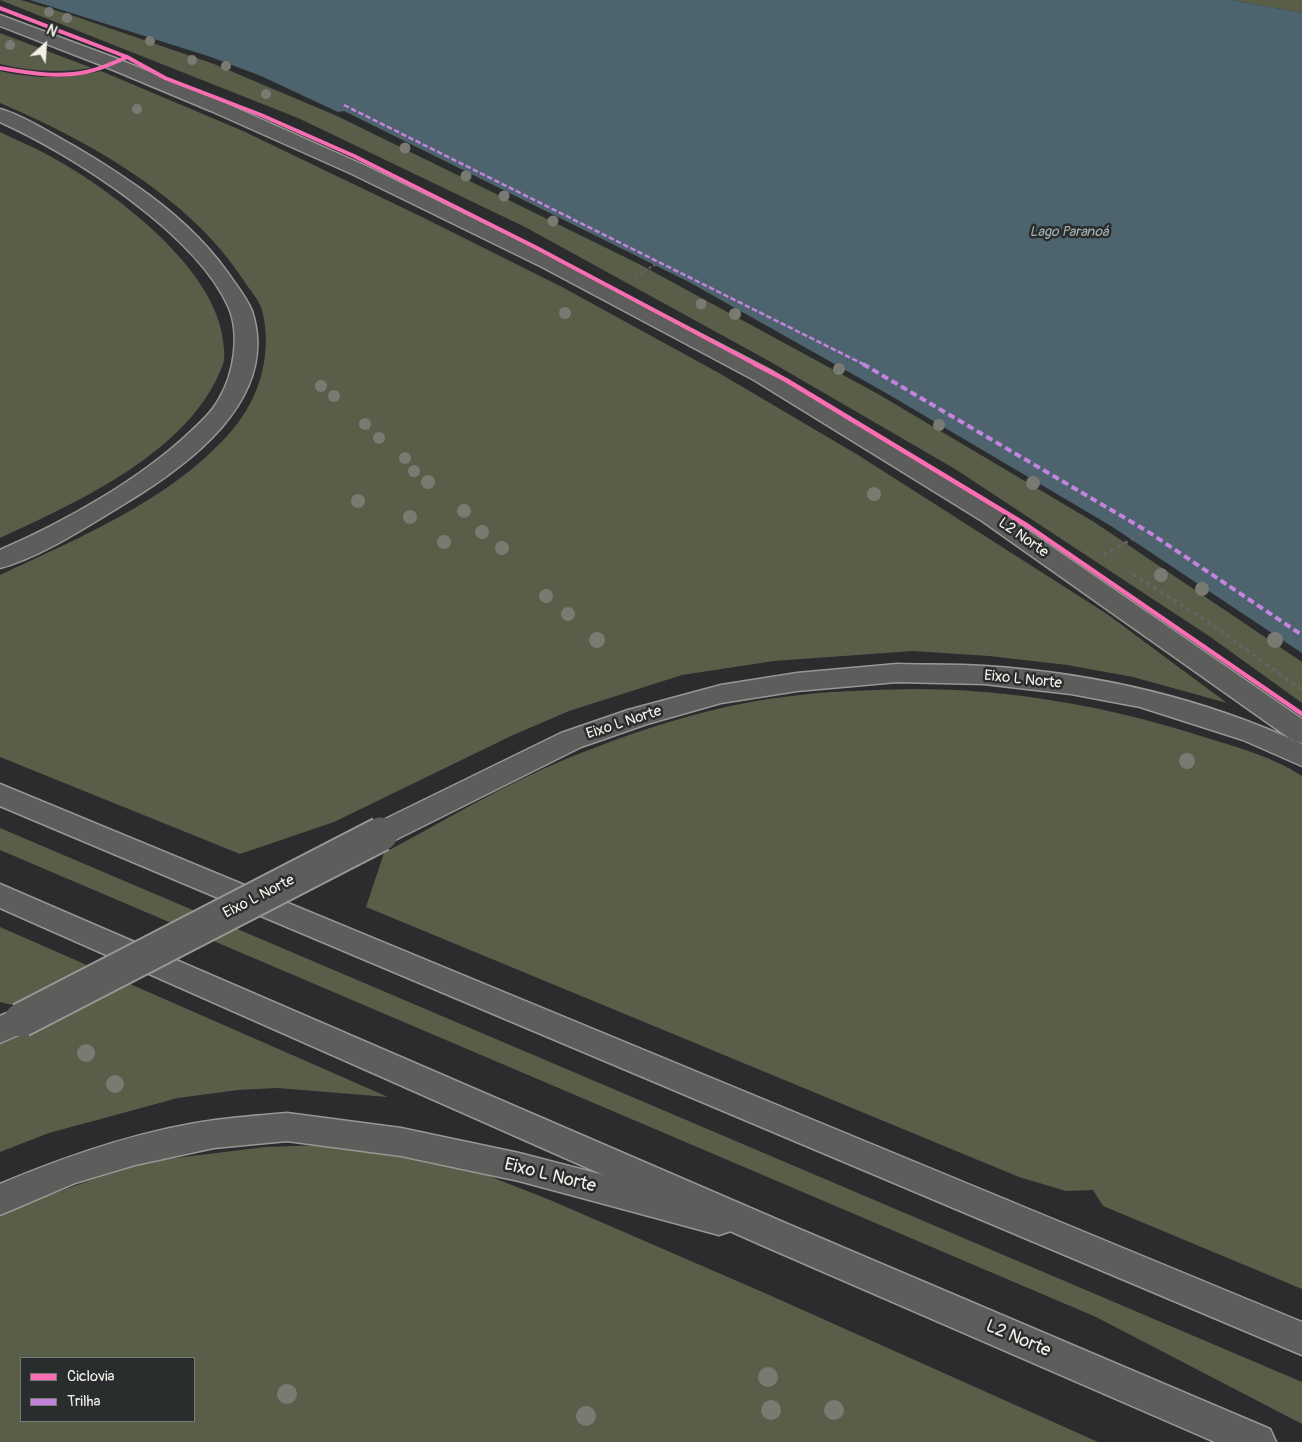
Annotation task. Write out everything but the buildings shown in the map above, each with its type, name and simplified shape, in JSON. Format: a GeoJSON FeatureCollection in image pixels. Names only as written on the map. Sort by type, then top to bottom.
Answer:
{"type":"FeatureCollection","features":[{"type":"Feature","properties":{"kind":"main road","name":"L2 Norte"},"geometry":{"type":"LineString","coordinates":[[0,20],[112,63],[218,107],[359,170],[549,263],[762,376],[991,516],[1302,733]]}},
{"type":"Feature","properties":{"kind":"main road"},"geometry":{"type":"LineString","coordinates":[[0,115],[37,133],[94,167],[154,207],[187,237],[213,265],[242,312],[245,342],[241,371],[234,393],[222,412],[175,460],[125,494],[0,560]]}},
{"type":"Feature","properties":{"kind":"main road","name":"Eixo L Norte"},"geometry":{"type":"LineString","coordinates":[[10,1025],[387,831],[572,740],[638,717],[721,694],[797,682],[897,672],[994,676],[1071,685],[1143,698],[1254,733],[1302,756]]}},
{"type":"Feature","properties":{"kind":"main road"},"geometry":{"type":"LineString","coordinates":[[0,794],[1302,1339]]}},
{"type":"Feature","properties":{"kind":"main road"},"geometry":{"type":"LineString","coordinates":[[0,895],[778,1236]]}},
{"type":"Feature","properties":{"kind":"main road","name":"Eixo L Norte"},"geometry":{"type":"LineString","coordinates":[[0,1200],[68,1171],[135,1151],[214,1134],[288,1127],[401,1142],[519,1167],[778,1236]]}},
{"type":"Feature","properties":{"kind":"main road","name":"L2 Norte"},"geometry":{"type":"LineString","coordinates":[[778,1236],[1257,1442]]}},
{"type":"Feature","properties":{"kind":"path"},"geometry":{"type":"LineString","coordinates":[[1103,555],[1148,531]]}},
{"type":"Feature","properties":{"kind":"green space"},"geometry":{"type":"Polygon","coordinates":[[[0,0],[21,0],[214,64],[337,116],[639,264],[878,394],[1094,522],[1302,662],[1302,703],[1209,636],[955,469],[769,361],[525,227],[298,118],[0,0]]]}},
{"type":"Feature","properties":{"kind":"green space"},"geometry":{"type":"Polygon","coordinates":[[[1232,0],[1302,0],[1302,13],[1232,0]]]}},
{"type":"Feature","properties":{"kind":"green space"},"geometry":{"type":"Polygon","coordinates":[[[0,33],[92,68],[46,71],[0,64],[0,33]]]}},
{"type":"Feature","properties":{"kind":"green space"},"geometry":{"type":"Polygon","coordinates":[[[0,71],[25,76],[63,77],[101,71],[243,131],[562,287],[719,373],[858,455],[1107,614],[1227,703],[1133,677],[1067,665],[989,656],[913,651],[774,661],[682,675],[569,711],[511,736],[334,822],[240,854],[0,757],[0,575],[96,530],[128,512],[187,473],[214,450],[246,412],[253,398],[263,370],[266,340],[262,310],[257,299],[222,251],[196,224],[167,198],[136,175],[102,154],[34,118],[0,103],[0,71]]]}},
{"type":"Feature","properties":{"kind":"green space"},"geometry":{"type":"Polygon","coordinates":[[[0,132],[42,152],[99,187],[153,230],[177,254],[198,280],[213,307],[222,334],[224,360],[208,395],[186,423],[159,448],[97,490],[0,538],[0,132]]]}},
{"type":"Feature","properties":{"kind":"green space"},"geometry":{"type":"Polygon","coordinates":[[[912,689],[987,692],[1025,696],[1135,717],[1244,749],[1280,763],[1302,776],[1302,1289],[1103,1206],[1093,1190],[1066,1191],[1019,1177],[366,907],[384,853],[497,792],[566,759],[646,729],[700,713],[756,701],[816,693],[912,689]]]}},
{"type":"Feature","properties":{"kind":"green space"},"geometry":{"type":"Polygon","coordinates":[[[0,828],[1302,1382],[1302,1424],[1096,1317],[0,850],[0,828]]]}},
{"type":"Feature","properties":{"kind":"green space"},"geometry":{"type":"Polygon","coordinates":[[[0,927],[388,1097],[277,1088],[238,1090],[178,1098],[49,1133],[0,1152],[0,1043],[53,1015],[0,1002],[0,927]]]}},
{"type":"Feature","properties":{"kind":"green space"},"geometry":{"type":"Polygon","coordinates":[[[323,1145],[406,1154],[471,1169],[550,1200],[767,1294],[1098,1442],[0,1442],[0,1217],[28,1203],[151,1161],[265,1147],[323,1145]]]}},
{"type":"Feature","properties":{"kind":"water","name":"Lago Paranoá"},"geometry":{"type":"Polygon","coordinates":[[[30,0],[1232,0],[1302,13],[1302,653],[1111,526],[886,393],[689,282],[344,111],[338,112],[261,76],[211,57],[30,0]]]}},
{"type":"Feature","properties":{"kind":"marked path"},"geometry":{"type":"LineString","coordinates":[[344,105],[853,358],[1147,531],[1302,635]]}},
{"type":"Feature","properties":{"kind":"cycle path"},"geometry":{"type":"LineString","coordinates":[[0,8],[127,57],[165,78],[261,115],[354,156],[535,247],[786,380],[1028,526],[1302,714]]}},
{"type":"Feature","properties":{"kind":"cycle path"},"geometry":{"type":"LineString","coordinates":[[0,68],[24,72],[61,75],[74,74],[98,69],[127,57]]}}]}
